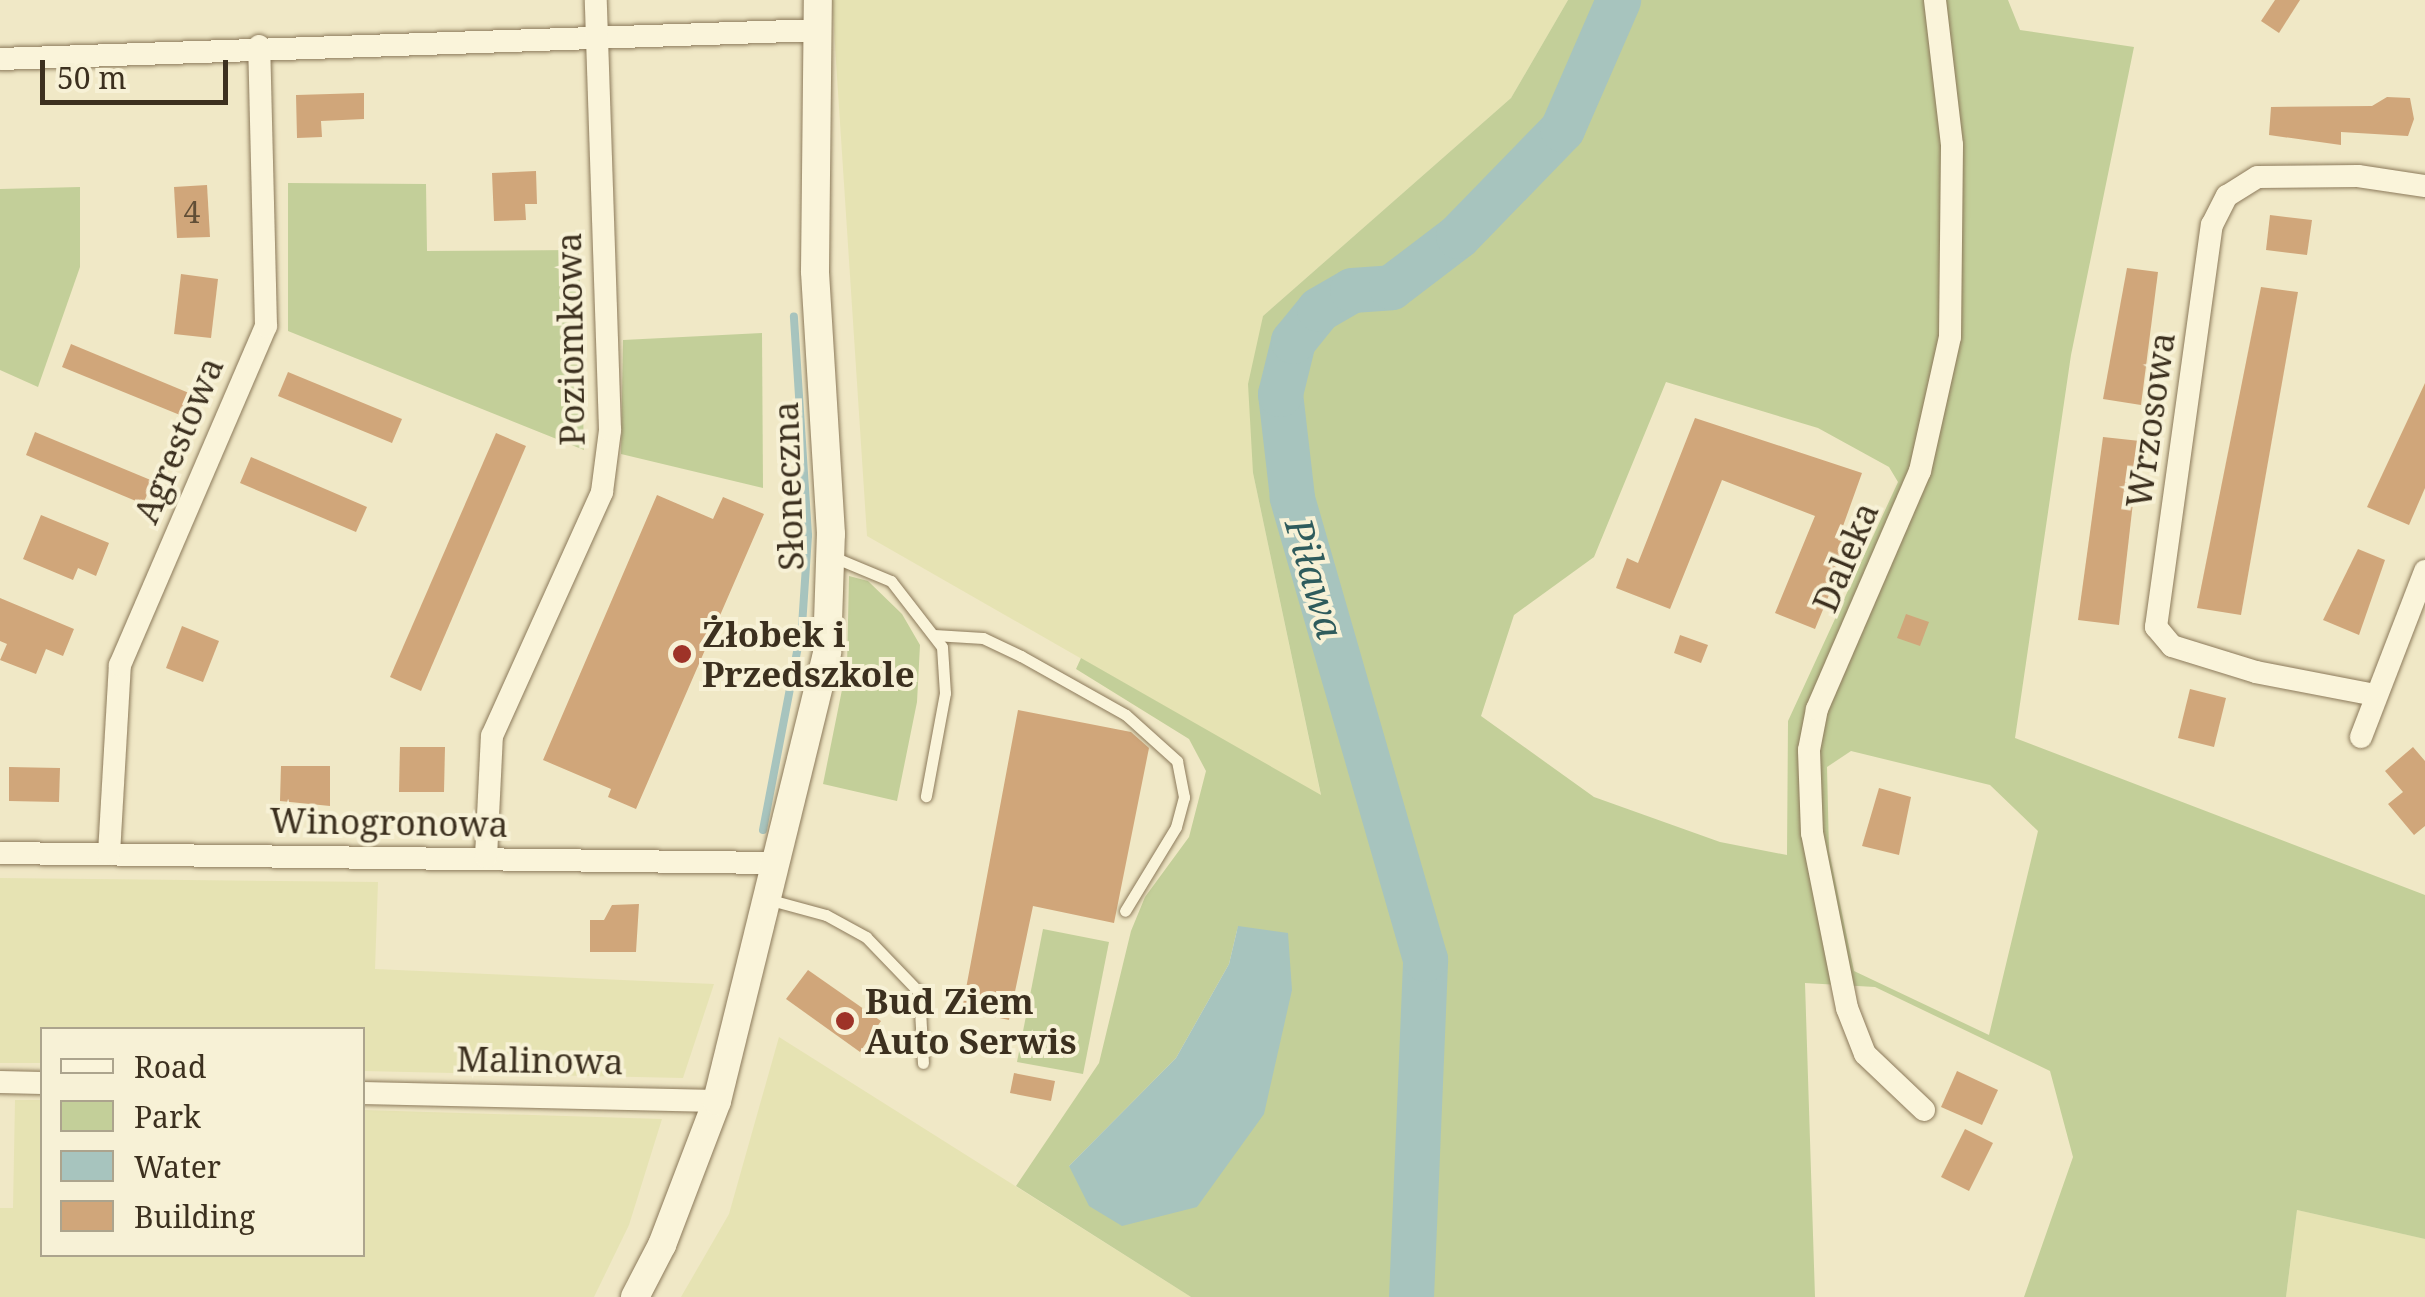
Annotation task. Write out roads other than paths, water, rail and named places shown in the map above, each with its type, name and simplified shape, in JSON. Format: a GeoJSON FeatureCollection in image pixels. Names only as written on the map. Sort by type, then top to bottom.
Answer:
{"type":"FeatureCollection","features":[{"type":"Feature","properties":{"kind":"street","name":"Poziomkowa"},"geometry":{"type":"LineString","coordinates":[[486,858],[492,736],[602,492],[610,430],[596,0]]}},
{"type":"Feature","properties":{"kind":"street","name":"Słoneczna"},"geometry":{"type":"LineString","coordinates":[[635,1297],[662,1245],[717,1101],[827,652],[830,556],[815,271],[818,0]]}},
{"type":"Feature","properties":{"kind":"street","name":"Daleka"},"geometry":{"type":"LineString","coordinates":[[1924,1110],[1865,1054],[1847,1008],[1812,833],[1809,750],[1817,709],[1920,471],[1950,337],[1952,145],[1935,0]]}},
{"type":"Feature","properties":{"kind":"street"},"geometry":{"type":"LineString","coordinates":[[0,59],[259,46],[817,30]]}},
{"type":"Feature","properties":{"kind":"street","name":"Agrestowa"},"geometry":{"type":"LineString","coordinates":[[109,854],[120,665],[266,326],[259,46]]}},
{"type":"Feature","properties":{"kind":"street","name":"Wrzosowa"},"geometry":{"type":"LineString","coordinates":[[2375,696],[2256,672],[2172,646],[2156,627],[2212,225],[2227,196],[2258,177],[2358,176],[2425,186]]}},
{"type":"Feature","properties":{"kind":"street"},"geometry":{"type":"LineString","coordinates":[[2362,737],[2425,571]]}},
{"type":"Feature","properties":{"kind":"street","name":"Winogronowa"},"geometry":{"type":"LineString","coordinates":[[0,852],[777,863]]}},
{"type":"Feature","properties":{"kind":"street"},"geometry":{"type":"LineString","coordinates":[[0,1082],[40,1083]]}},
{"type":"Feature","properties":{"kind":"street","name":"Malinowa"},"geometry":{"type":"LineString","coordinates":[[365,1092],[717,1101]]}},
{"type":"Feature","properties":{"kind":"lane"},"geometry":{"type":"LineString","coordinates":[[830,556],[891,582],[942,648],[945,693],[926,796]]}},
{"type":"Feature","properties":{"kind":"lane"},"geometry":{"type":"LineString","coordinates":[[934,635],[983,638],[1021,656],[1126,715],[1177,761],[1184,797],[1176,826],[1125,911]]}},
{"type":"Feature","properties":{"kind":"lane"},"geometry":{"type":"LineString","coordinates":[[767,900],[826,915],[866,937],[919,992],[923,1063]]}},
{"type":"Feature","properties":{"kind":"water"},"geometry":{"type":"Polygon","coordinates":[[[1238,926],[1288,933],[1292,990],[1264,1114],[1197,1207],[1122,1226],[1089,1206],[1069,1166],[1176,1058],[1229,964],[1238,926]]]}},
{"type":"Feature","properties":{"kind":"waterway","name":"Piława"},"geometry":{"type":"LineString","coordinates":[[1411,1297],[1425,959],[1292,497],[1280,394],[1293,341],[1319,309],[1352,290],[1391,287],[1458,236],[1562,129],[1618,0]]}},
{"type":"Feature","properties":{"kind":"waterway"},"geometry":{"type":"LineString","coordinates":[[763,830],[802,626],[808,535],[794,316]]}},
{"type":"Feature","properties":{"kind":"place","name":"Żłobek i Przedszkole"},"geometry":{"type":"Point","coordinates":[682,654]}},
{"type":"Feature","properties":{"kind":"place","name":"Bud Ziem Auto Serwis"},"geometry":{"type":"Point","coordinates":[845,1021]}}]}
